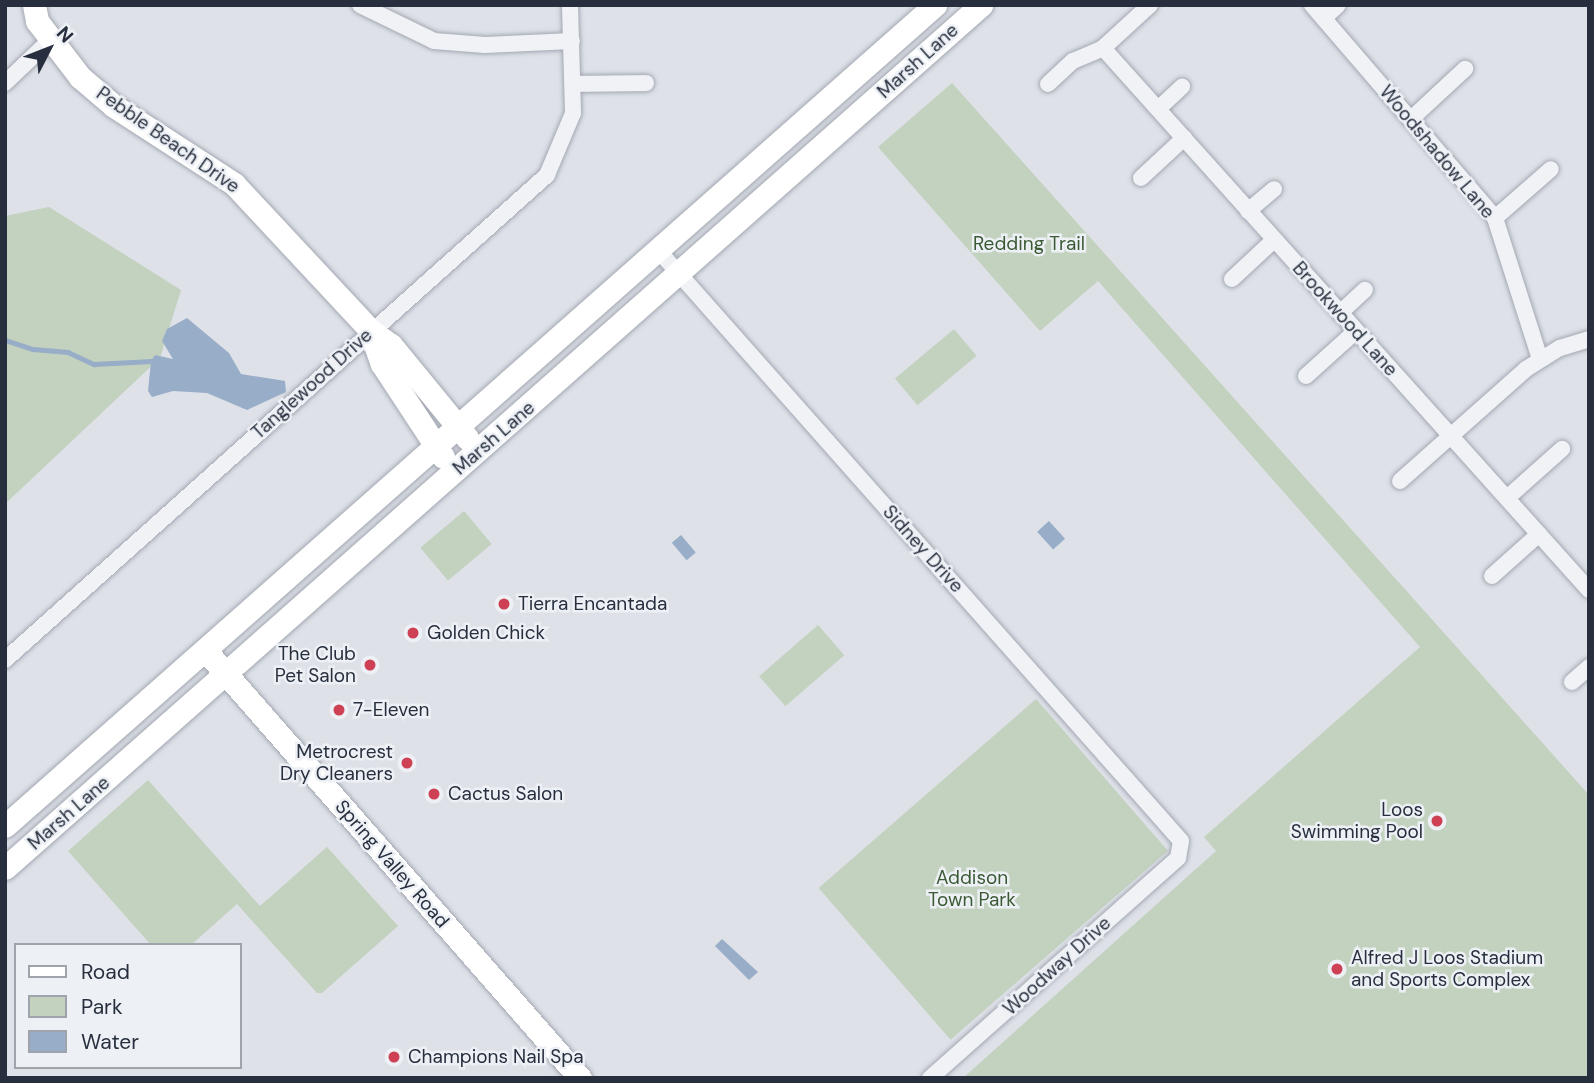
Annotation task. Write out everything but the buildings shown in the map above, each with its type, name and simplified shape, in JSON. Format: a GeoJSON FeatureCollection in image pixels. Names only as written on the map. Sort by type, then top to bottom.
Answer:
{"type":"FeatureCollection","features":[{"type":"Feature","properties":{"kind":"main road","name":"Pebble Beach Drive"},"geometry":{"type":"LineString","coordinates":[[34,5],[50,40],[80,77],[114,106],[234,184],[370,330],[391,345],[479,452]]}},
{"type":"Feature","properties":{"kind":"main road","name":"Marsh Lane"},"geometry":{"type":"LineString","coordinates":[[5,826],[935,5]]}},
{"type":"Feature","properties":{"kind":"main road","name":"Marsh Lane"},"geometry":{"type":"LineString","coordinates":[[5,868],[479,452],[981,5]]}},
{"type":"Feature","properties":{"kind":"main road","name":"Pebble Beach Drive"},"geometry":{"type":"LineString","coordinates":[[370,330],[382,364],[434,448],[456,472]]}},
{"type":"Feature","properties":{"kind":"main road","name":"Spring Valley Road"},"geometry":{"type":"LineString","coordinates":[[205,650],[580,1078]]}},
{"type":"Feature","properties":{"kind":"street"},"geometry":{"type":"LineString","coordinates":[[360,5],[434,41],[485,45],[572,41]]}},
{"type":"Feature","properties":{"kind":"street","name":"Tanglewood Drive"},"geometry":{"type":"LineString","coordinates":[[5,660],[370,330],[547,175],[568,134],[575,83],[570,5]]}},
{"type":"Feature","properties":{"kind":"street"},"geometry":{"type":"LineString","coordinates":[[1048,84],[1073,61],[1103,48],[1150,5]]}},
{"type":"Feature","properties":{"kind":"street","name":"Woodshadow Lane"},"geometry":{"type":"LineString","coordinates":[[1312,5],[1495,218],[1540,359]]}},
{"type":"Feature","properties":{"kind":"street"},"geometry":{"type":"LineString","coordinates":[[1324,18],[1338,5]]}},
{"type":"Feature","properties":{"kind":"street"},"geometry":{"type":"LineString","coordinates":[[5,83],[50,40]]}},
{"type":"Feature","properties":{"kind":"street","name":"Brookwood Lane"},"geometry":{"type":"LineString","coordinates":[[1103,48],[1589,590]]}},
{"type":"Feature","properties":{"kind":"street"},"geometry":{"type":"LineString","coordinates":[[1410,118],[1465,69]]}},
{"type":"Feature","properties":{"kind":"street"},"geometry":{"type":"LineString","coordinates":[[575,83],[646,83]]}},
{"type":"Feature","properties":{"kind":"street"},"geometry":{"type":"LineString","coordinates":[[1158,109],[1182,87]]}},
{"type":"Feature","properties":{"kind":"street"},"geometry":{"type":"LineString","coordinates":[[1141,178],[1184,138]]}},
{"type":"Feature","properties":{"kind":"street"},"geometry":{"type":"LineString","coordinates":[[1495,218],[1551,169]]}},
{"type":"Feature","properties":{"kind":"street"},"geometry":{"type":"LineString","coordinates":[[1248,211],[1274,189]]}},
{"type":"Feature","properties":{"kind":"street"},"geometry":{"type":"LineString","coordinates":[[1232,279],[1274,240]]}},
{"type":"Feature","properties":{"kind":"street","name":"Sidney Drive"},"geometry":{"type":"LineString","coordinates":[[658,250],[1181,841],[1181,852]]}},
{"type":"Feature","properties":{"kind":"street"},"geometry":{"type":"LineString","coordinates":[[1340,313],[1365,290]]}},
{"type":"Feature","properties":{"kind":"street"},"geometry":{"type":"LineString","coordinates":[[1306,376],[1356,331]]}},
{"type":"Feature","properties":{"kind":"street"},"geometry":{"type":"LineString","coordinates":[[1400,481],[1540,359],[1589,339]]}},
{"type":"Feature","properties":{"kind":"street"},"geometry":{"type":"LineString","coordinates":[[1507,499],[1562,449]]}},
{"type":"Feature","properties":{"kind":"street"},"geometry":{"type":"LineString","coordinates":[[1492,576],[1539,534]]}},
{"type":"Feature","properties":{"kind":"street"},"geometry":{"type":"LineString","coordinates":[[1572,682],[1589,667]]}},
{"type":"Feature","properties":{"kind":"street","name":"Woodway Drive"},"geometry":{"type":"LineString","coordinates":[[930,1078],[1181,852]]}},
{"type":"Feature","properties":{"kind":"green space","name":"Alfred J Loos Stadium and Sports Complex"},"geometry":{"type":"Polygon","coordinates":[[[952,83],[1589,795],[1589,1078],[963,1078],[1216,851],[1204,837],[1420,647],[1098,281],[1040,331],[878,147],[952,83]]]}},
{"type":"Feature","properties":{"kind":"green space"},"geometry":{"type":"Polygon","coordinates":[[[49,207],[181,290],[160,358],[5,504],[5,216],[49,207]]]}},
{"type":"Feature","properties":{"kind":"green space"},"geometry":{"type":"Polygon","coordinates":[[[954,329],[976,356],[918,405],[895,378],[954,329]]]}},
{"type":"Feature","properties":{"kind":"green space"},"geometry":{"type":"Polygon","coordinates":[[[464,511],[492,544],[448,581],[420,548],[464,511]]]}},
{"type":"Feature","properties":{"kind":"green space"},"geometry":{"type":"Polygon","coordinates":[[[818,625],[844,655],[785,706],[759,676],[818,625]]]}},
{"type":"Feature","properties":{"kind":"green space","name":"Addison Town Park"},"geometry":{"type":"Polygon","coordinates":[[[1036,699],[1168,851],[951,1040],[819,888],[1036,699]]]}},
{"type":"Feature","properties":{"kind":"green space"},"geometry":{"type":"Polygon","coordinates":[[[148,780],[260,906],[327,847],[398,926],[322,993],[317,993],[237,904],[193,943],[149,943],[68,851],[148,780]]]}},
{"type":"Feature","properties":{"kind":"water"},"geometry":{"type":"Polygon","coordinates":[[[187,318],[229,353],[241,374],[285,381],[286,392],[247,410],[207,393],[173,391],[152,397],[148,391],[151,361],[155,355],[173,359],[162,341],[167,329],[187,318]]]}},
{"type":"Feature","properties":{"kind":"water"},"geometry":{"type":"Polygon","coordinates":[[[1049,521],[1065,539],[1053,550],[1037,532],[1049,521]]]}},
{"type":"Feature","properties":{"kind":"water"},"geometry":{"type":"Polygon","coordinates":[[[681,535],[696,553],[687,560],[672,543],[681,535]]]}},
{"type":"Feature","properties":{"kind":"water"},"geometry":{"type":"Polygon","coordinates":[[[722,939],[758,972],[749,980],[715,946],[722,939]]]}},
{"type":"Feature","properties":{"kind":"waterway"},"geometry":{"type":"LineString","coordinates":[[5,340],[33,349],[68,352],[94,364],[151,361]]}},
{"type":"Feature","properties":{"kind":"place","name":"Tierra Encantada"},"geometry":{"type":"Point","coordinates":[504,604]}},
{"type":"Feature","properties":{"kind":"place","name":"Golden Chick"},"geometry":{"type":"Point","coordinates":[413,633]}},
{"type":"Feature","properties":{"kind":"place","name":"The Club Pet Salon"},"geometry":{"type":"Point","coordinates":[370,665]}},
{"type":"Feature","properties":{"kind":"place","name":"7-Eleven"},"geometry":{"type":"Point","coordinates":[339,710]}},
{"type":"Feature","properties":{"kind":"place","name":"Metrocrest Dry Cleaners"},"geometry":{"type":"Point","coordinates":[407,763]}},
{"type":"Feature","properties":{"kind":"place","name":"Cactus Salon"},"geometry":{"type":"Point","coordinates":[434,794]}},
{"type":"Feature","properties":{"kind":"place","name":"Loos Swimming Pool"},"geometry":{"type":"Point","coordinates":[1437,821]}},
{"type":"Feature","properties":{"kind":"place","name":"Alfred J Loos Stadium and Sports Complex"},"geometry":{"type":"Point","coordinates":[1337,969]}},
{"type":"Feature","properties":{"kind":"place","name":"Champions Nail Spa"},"geometry":{"type":"Point","coordinates":[394,1057]}},
{"type":"Feature","properties":{"kind":"park label","name":"Redding Trail"},"geometry":{"type":"Point","coordinates":[1029,244]}}]}
